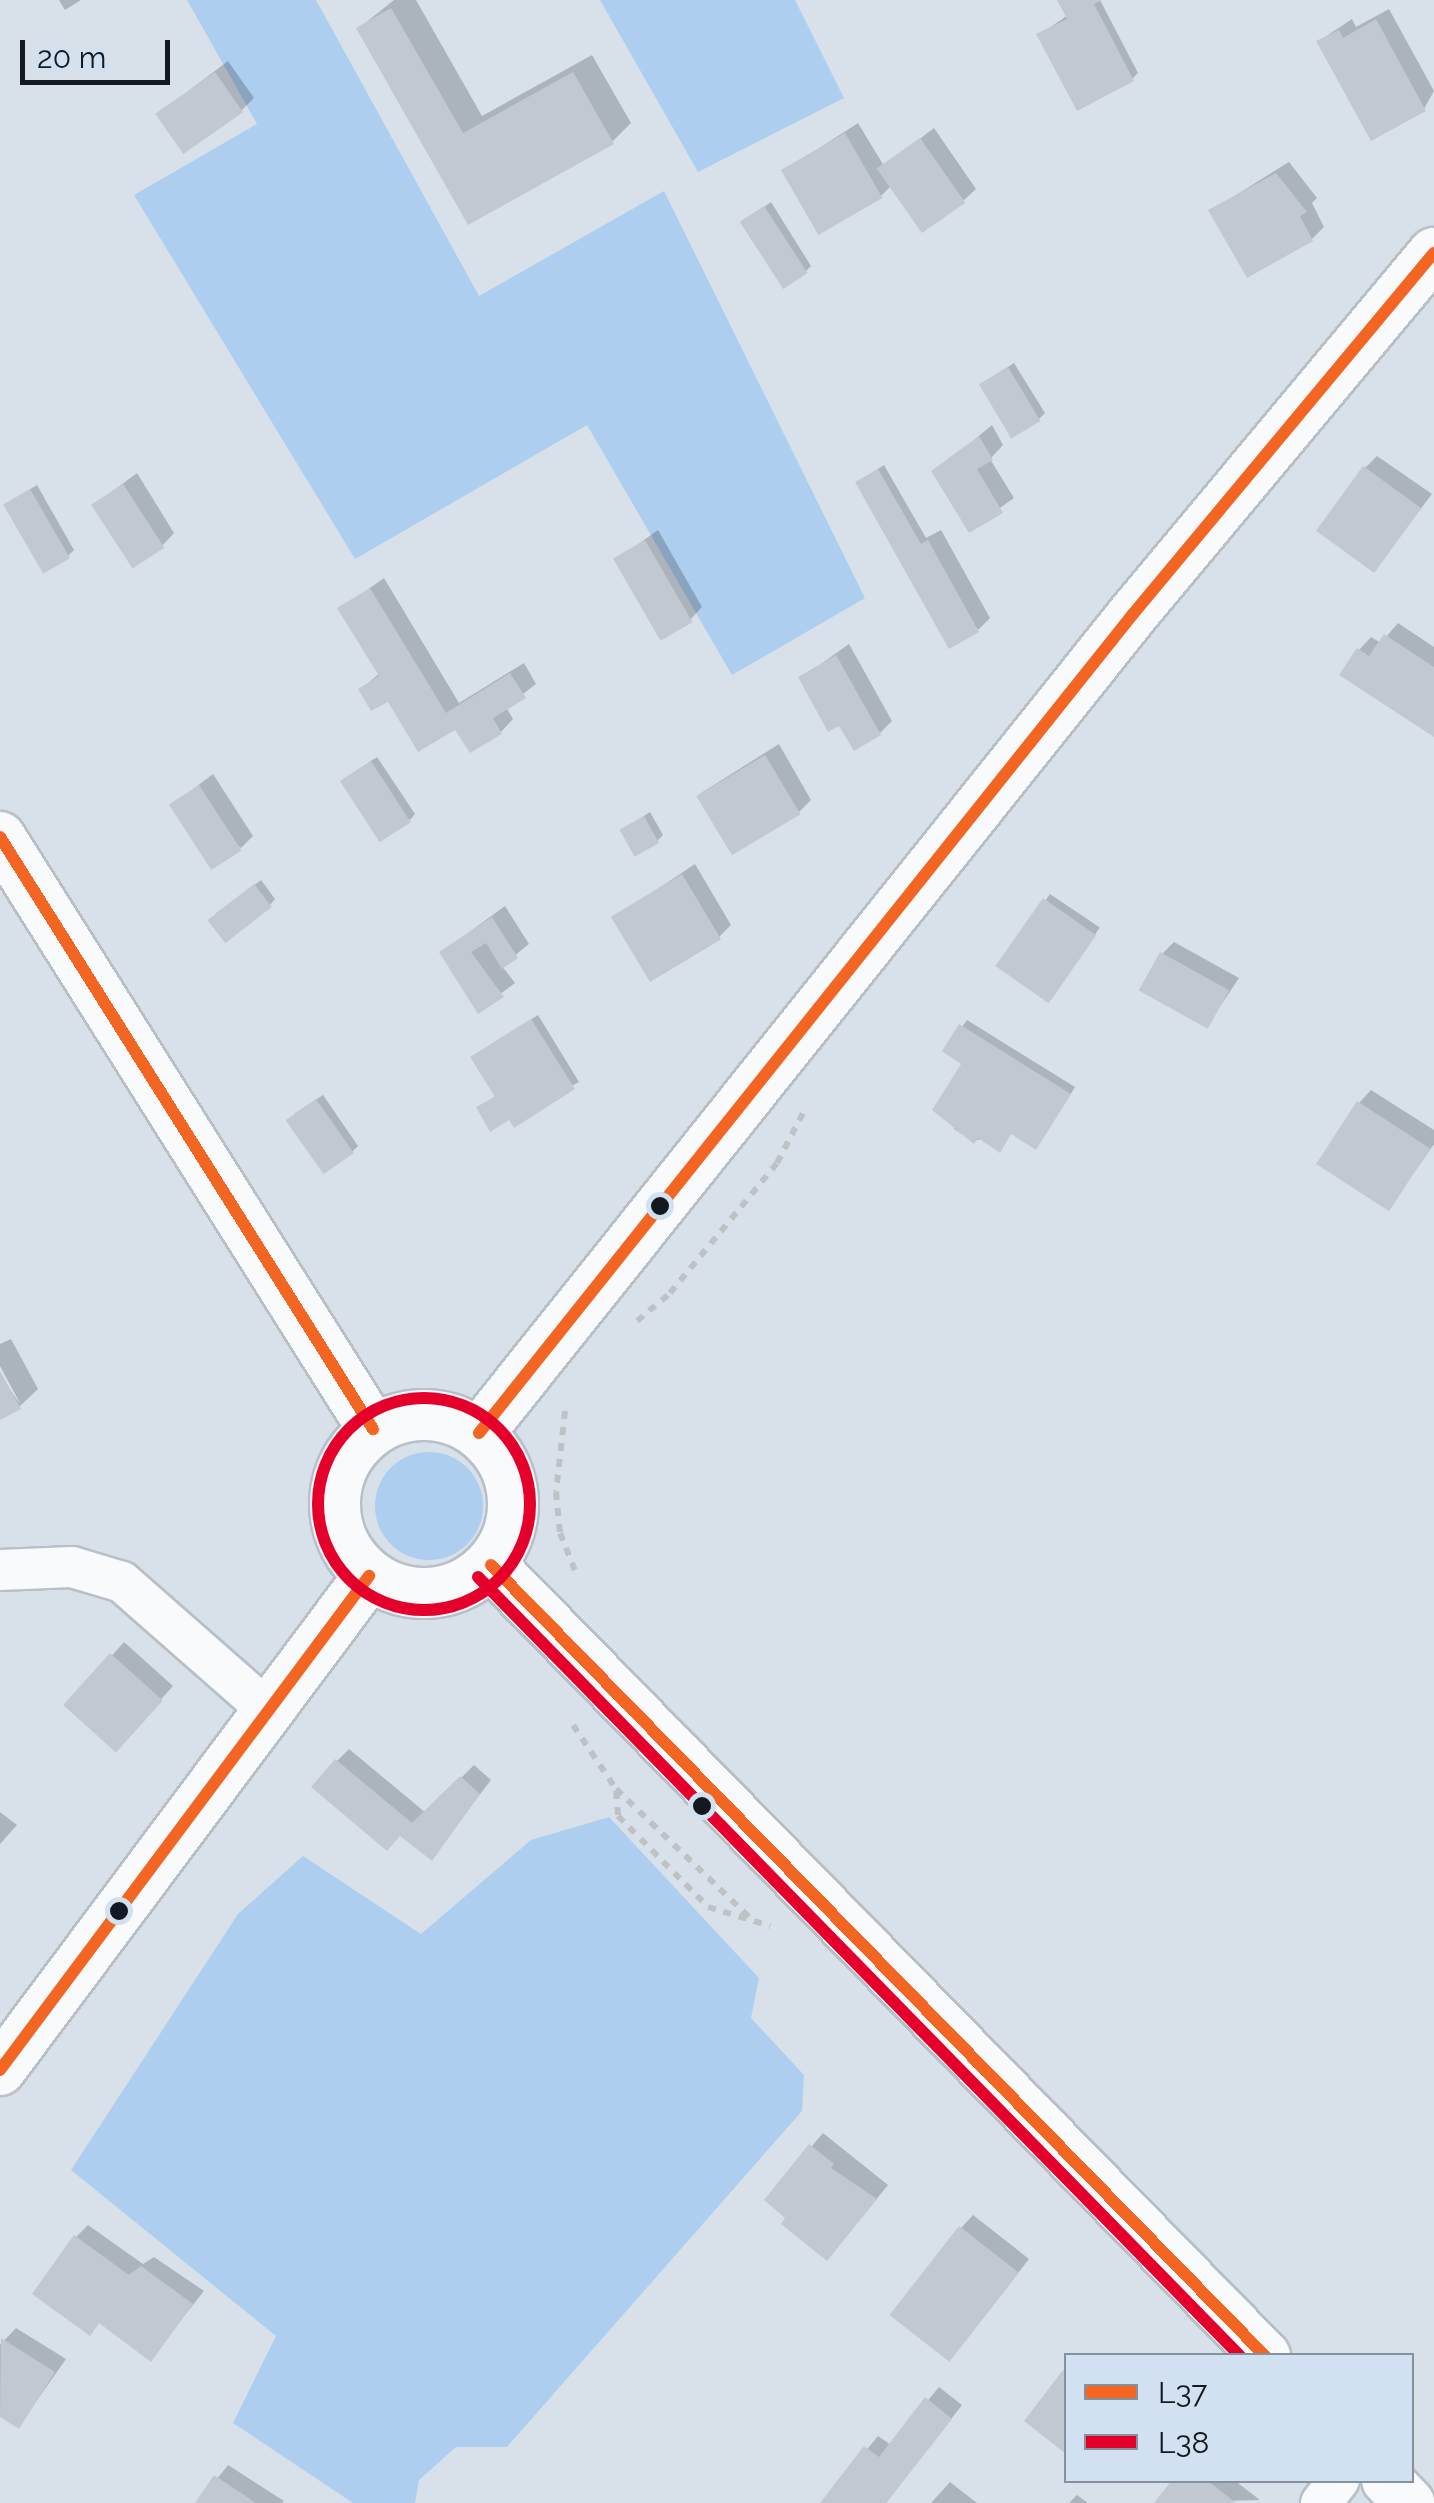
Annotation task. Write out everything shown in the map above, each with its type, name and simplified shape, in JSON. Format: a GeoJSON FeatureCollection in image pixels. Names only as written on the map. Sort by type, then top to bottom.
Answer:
{"type":"FeatureCollection","features":[{"type":"Feature","properties":{"kind":"street"},"geometry":{"type":"LineString","coordinates":[[479,1434],[1132,614],[1434,253]]}},
{"type":"Feature","properties":{"kind":"street"},"geometry":{"type":"LineString","coordinates":[[0,838],[374,1429]]}},
{"type":"Feature","properties":{"kind":"street"},"geometry":{"type":"LineString","coordinates":[[428,1414],[479,1434],[511,1482],[510,1526],[490,1565],[464,1585],[432,1594],[399,1590],[369,1576],[346,1550],[335,1519],[336,1484],[350,1453],[374,1429],[428,1414]]}},
{"type":"Feature","properties":{"kind":"street"},"geometry":{"type":"LineString","coordinates":[[490,1565],[1262,2353]]}},
{"type":"Feature","properties":{"kind":"street"},"geometry":{"type":"LineString","coordinates":[[0,1570],[72,1567],[122,1582],[269,1711]]}},
{"type":"Feature","properties":{"kind":"street"},"geometry":{"type":"LineString","coordinates":[[0,2070],[369,1576]]}},
{"type":"Feature","properties":{"kind":"street"},"geometry":{"type":"LineString","coordinates":[[1390,2483],[1409,2503]]}},
{"type":"Feature","properties":{"kind":"path"},"geometry":{"type":"LineString","coordinates":[[632,1326],[670,1293],[777,1162],[804,1109]]}},
{"type":"Feature","properties":{"kind":"path"},"geometry":{"type":"LineString","coordinates":[[570,1400],[555,1455],[556,1492],[560,1533],[584,1590]]}},
{"type":"Feature","properties":{"kind":"path"},"geometry":{"type":"LineString","coordinates":[[562,1712],[616,1789],[751,1919],[708,1907],[618,1816],[616,1789]]}},
{"type":"Feature","properties":{"kind":"shaded area"},"geometry":{"type":"Polygon","coordinates":[[[187,0],[316,0],[479,296],[664,191],[865,598],[732,675],[587,425],[355,559],[134,195],[257,124],[187,0]]]}},
{"type":"Feature","properties":{"kind":"shaded area"},"geometry":{"type":"Polygon","coordinates":[[[600,0],[795,0],[844,98],[698,172],[600,0]]]}},
{"type":"Feature","properties":{"kind":"shaded area"},"geometry":{"type":"Polygon","coordinates":[[[429,1452],[450,1456],[467,1468],[479,1485],[483,1506],[479,1527],[467,1544],[450,1556],[429,1560],[408,1556],[391,1544],[379,1527],[375,1506],[379,1485],[391,1468],[408,1456],[429,1452]]]}},
{"type":"Feature","properties":{"kind":"shaded area"},"geometry":{"type":"Polygon","coordinates":[[[609,1817],[759,1978],[751,2018],[804,2075],[802,2111],[507,2447],[456,2447],[419,2480],[415,2503],[353,2503],[233,2423],[276,2336],[71,2170],[238,1914],[303,1856],[421,1934],[531,1840],[609,1817]]]}},
{"type":"Feature","properties":{"kind":"building"},"geometry":{"type":"Polygon","coordinates":[[[1057,0],[1102,0],[1094,4],[1134,81],[1077,111],[1036,34],[1067,19],[1057,0]]]}},
{"type":"Feature","properties":{"kind":"building"},"geometry":{"type":"Polygon","coordinates":[[[391,8],[463,133],[573,72],[614,144],[468,225],[356,28],[391,8]]]}},
{"type":"Feature","properties":{"kind":"building"},"geometry":{"type":"Polygon","coordinates":[[[1376,19],[1426,111],[1371,141],[1316,41],[1339,30],[1343,38],[1376,19]]]}},
{"type":"Feature","properties":{"kind":"building"},"geometry":{"type":"Polygon","coordinates":[[[215,72],[243,112],[183,154],[155,114],[215,72]]]}},
{"type":"Feature","properties":{"kind":"building"},"geometry":{"type":"Polygon","coordinates":[[[845,133],[882,198],[818,235],[781,170],[845,133]]]}},
{"type":"Feature","properties":{"kind":"building"},"geometry":{"type":"Polygon","coordinates":[[[920,138],[965,203],[922,233],[877,168],[920,138]]]}},
{"type":"Feature","properties":{"kind":"building"},"geometry":{"type":"Polygon","coordinates":[[[1276,173],[1307,212],[1300,216],[1313,241],[1247,278],[1208,210],[1276,173]]]}},
{"type":"Feature","properties":{"kind":"building"},"geometry":{"type":"Polygon","coordinates":[[[764,206],[808,273],[783,289],[740,222],[764,206]]]}},
{"type":"Feature","properties":{"kind":"building"},"geometry":{"type":"Polygon","coordinates":[[[1008,367],[1040,421],[1011,439],[979,385],[1008,367]]]}},
{"type":"Feature","properties":{"kind":"building"},"geometry":{"type":"Polygon","coordinates":[[[979,436],[993,460],[977,469],[1003,513],[969,533],[931,471],[979,436]]]}},
{"type":"Feature","properties":{"kind":"building"},"geometry":{"type":"Polygon","coordinates":[[[1363,466],[1421,508],[1374,573],[1316,531],[1363,466]]]}},
{"type":"Feature","properties":{"kind":"building"},"geometry":{"type":"Polygon","coordinates":[[[878,469],[921,544],[928,540],[979,632],[949,649],[855,482],[878,469]]]}},
{"type":"Feature","properties":{"kind":"building"},"geometry":{"type":"Polygon","coordinates":[[[123,484],[164,548],[133,568],[91,505],[123,484]]]}},
{"type":"Feature","properties":{"kind":"building"},"geometry":{"type":"Polygon","coordinates":[[[30,489],[70,558],[43,574],[3,504],[30,489]]]}},
{"type":"Feature","properties":{"kind":"building"},"geometry":{"type":"Polygon","coordinates":[[[645,540],[692,622],[660,641],[613,558],[645,540]]]}},
{"type":"Feature","properties":{"kind":"building"},"geometry":{"type":"Polygon","coordinates":[[[370,588],[446,713],[510,673],[526,698],[493,718],[502,734],[470,753],[455,730],[418,752],[388,702],[371,711],[358,689],[379,676],[337,608],[370,588]]]}},
{"type":"Feature","properties":{"kind":"building"},"geometry":{"type":"Polygon","coordinates":[[[1384,634],[1434,667],[1434,737],[1339,675],[1357,648],[1369,656],[1384,634]]]}},
{"type":"Feature","properties":{"kind":"building"},"geometry":{"type":"Polygon","coordinates":[[[836,655],[881,735],[854,751],[839,726],[828,732],[798,677],[836,655]]]}},
{"type":"Feature","properties":{"kind":"building"},"geometry":{"type":"Polygon","coordinates":[[[765,755],[801,814],[732,855],[696,796],[765,755]]]}},
{"type":"Feature","properties":{"kind":"building"},"geometry":{"type":"Polygon","coordinates":[[[371,761],[411,822],[380,842],[340,781],[371,761]]]}},
{"type":"Feature","properties":{"kind":"building"},"geometry":{"type":"Polygon","coordinates":[[[199,785],[241,850],[211,870],[169,805],[199,785]]]}},
{"type":"Feature","properties":{"kind":"building"},"geometry":{"type":"Polygon","coordinates":[[[644,816],[659,843],[635,857],[620,830],[644,816]]]}},
{"type":"Feature","properties":{"kind":"building"},"geometry":{"type":"Polygon","coordinates":[[[682,874],[721,939],[650,982],[611,917],[682,874]]]}},
{"type":"Feature","properties":{"kind":"building"},"geometry":{"type":"Polygon","coordinates":[[[254,884],[272,907],[225,943],[208,920],[254,884]]]}},
{"type":"Feature","properties":{"kind":"building"},"geometry":{"type":"Polygon","coordinates":[[[1043,898],[1096,935],[1049,1003],[995,966],[1043,898]]]}},
{"type":"Feature","properties":{"kind":"building"},"geometry":{"type":"Polygon","coordinates":[[[492,917],[518,958],[502,969],[486,943],[471,952],[504,997],[478,1014],[439,952],[492,917]]]}},
{"type":"Feature","properties":{"kind":"building"},"geometry":{"type":"Polygon","coordinates":[[[1160,952],[1229,990],[1208,1029],[1139,990],[1160,952]]]}},
{"type":"Feature","properties":{"kind":"building"},"geometry":{"type":"Polygon","coordinates":[[[531,1019],[575,1089],[514,1128],[509,1120],[490,1132],[476,1107],[495,1097],[470,1057],[531,1019]]]}},
{"type":"Feature","properties":{"kind":"building"},"geometry":{"type":"Polygon","coordinates":[[[959,1024],[1071,1094],[1036,1150],[1011,1134],[1000,1153],[978,1138],[974,1144],[932,1110],[961,1064],[942,1051],[959,1024]]]}},
{"type":"Feature","properties":{"kind":"building"},"geometry":{"type":"Polygon","coordinates":[[[316,1099],[354,1153],[324,1174],[286,1120],[316,1099]]]}},
{"type":"Feature","properties":{"kind":"building"},"geometry":{"type":"Polygon","coordinates":[[[1357,1101],[1430,1148],[1389,1211],[1316,1164],[1357,1101]]]}},
{"type":"Feature","properties":{"kind":"building"},"geometry":{"type":"Polygon","coordinates":[[[0,1371],[21,1409],[0,1420],[0,1371]]]}},
{"type":"Feature","properties":{"kind":"building"},"geometry":{"type":"Polygon","coordinates":[[[110,1653],[163,1701],[116,1753],[63,1705],[110,1653]]]}},
{"type":"Feature","properties":{"kind":"building"},"geometry":{"type":"Polygon","coordinates":[[[335,1759],[412,1823],[460,1776],[480,1794],[432,1861],[400,1836],[387,1851],[311,1787],[335,1759]]]}},
{"type":"Feature","properties":{"kind":"building"},"geometry":{"type":"Polygon","coordinates":[[[809,2144],[834,2164],[831,2168],[877,2199],[827,2261],[781,2224],[785,2218],[764,2200],[809,2144]]]}},
{"type":"Feature","properties":{"kind":"building"},"geometry":{"type":"Polygon","coordinates":[[[959,2226],[1019,2273],[949,2362],[889,2315],[959,2226]]]}},
{"type":"Feature","properties":{"kind":"building"},"geometry":{"type":"Polygon","coordinates":[[[74,2235],[129,2275],[141,2266],[193,2304],[151,2362],[99,2323],[90,2336],[32,2294],[74,2235]]]}},
{"type":"Feature","properties":{"kind":"building"},"geometry":{"type":"Polygon","coordinates":[[[1,2338],[55,2372],[19,2429],[0,2417],[1,2338]]]}},
{"type":"Feature","properties":{"kind":"building"},"geometry":{"type":"Polygon","coordinates":[[[1063,2370],[1064,2371],[1064,2452],[1024,2421],[1063,2370]]]}},
{"type":"Feature","properties":{"kind":"building"},"geometry":{"type":"Polygon","coordinates":[[[925,2397],[952,2419],[886,2503],[820,2503],[864,2446],[879,2457],[925,2397]]]}},
{"type":"Feature","properties":{"kind":"building"},"geometry":{"type":"Polygon","coordinates":[[[214,2475],[256,2503],[195,2503],[214,2475]]]}},
{"type":"Feature","properties":{"kind":"building"},"geometry":{"type":"Polygon","coordinates":[[[1170,2483],[1211,2483],[1236,2503],[1154,2503],[1170,2483]]]}},
{"type":"Feature","properties":{"kind":"transit line","name":"L37"},"geometry":{"type":"LineString","coordinates":[[479,1433],[1133,614],[1434,253]]}},
{"type":"Feature","properties":{"kind":"transit line","name":"L37"},"geometry":{"type":"LineString","coordinates":[[0,837],[373,1429]]}},
{"type":"Feature","properties":{"kind":"transit line","name":"L38"},"geometry":{"type":"LineString","coordinates":[[424,1398],[465,1406],[499,1429],[522,1463],[530,1504],[522,1545],[499,1579],[465,1602],[424,1610],[383,1602],[349,1579],[326,1545],[318,1504],[326,1463],[349,1429],[383,1406],[424,1398]]}},
{"type":"Feature","properties":{"kind":"transit line","name":"L37"},"geometry":{"type":"LineString","coordinates":[[491,1565],[1262,2353]]}},
{"type":"Feature","properties":{"kind":"transit line","name":"L37"},"geometry":{"type":"LineString","coordinates":[[0,2070],[369,1576]]}},
{"type":"Feature","properties":{"kind":"transit line","name":"L38"},"geometry":{"type":"LineString","coordinates":[[478,1577],[1237,2353]]}}]}
